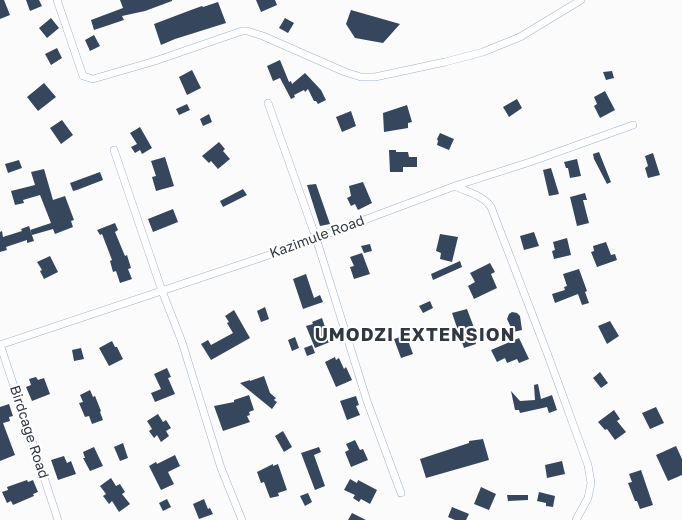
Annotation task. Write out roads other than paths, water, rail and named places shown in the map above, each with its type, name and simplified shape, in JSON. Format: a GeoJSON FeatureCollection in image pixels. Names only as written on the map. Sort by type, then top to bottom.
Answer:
{"type":"FeatureCollection","features":[{"type":"Feature","properties":{"kind":"street"},"geometry":{"type":"LineString","coordinates":[[57,0],[83,76],[93,79],[155,61],[242,30],[247,30],[263,36],[345,72],[361,77],[374,77],[445,62],[483,52],[520,37],[582,0]]}},
{"type":"Feature","properties":{"kind":"street"},"geometry":{"type":"LineString","coordinates":[[268,104],[316,238],[367,401],[401,493]]}},
{"type":"Feature","properties":{"kind":"street","name":"Kazimule Road"},"geometry":{"type":"LineString","coordinates":[[0,344],[284,250],[455,186],[530,162],[633,125]]}},
{"type":"Feature","properties":{"kind":"street"},"geometry":{"type":"LineString","coordinates":[[114,150],[162,291],[182,342],[221,468],[242,520]]}},
{"type":"Feature","properties":{"kind":"street"},"geometry":{"type":"LineString","coordinates":[[455,186],[480,197],[491,207],[588,465],[591,483],[588,498],[576,520]]}},
{"type":"Feature","properties":{"kind":"street","name":"Birdcage Road"},"geometry":{"type":"LineString","coordinates":[[0,344],[58,520]]}},
{"type":"Feature","properties":{"kind":"district","name":"UMODZI EXTENSION"},"geometry":{"type":"Point","coordinates":[415,335]}}]}
